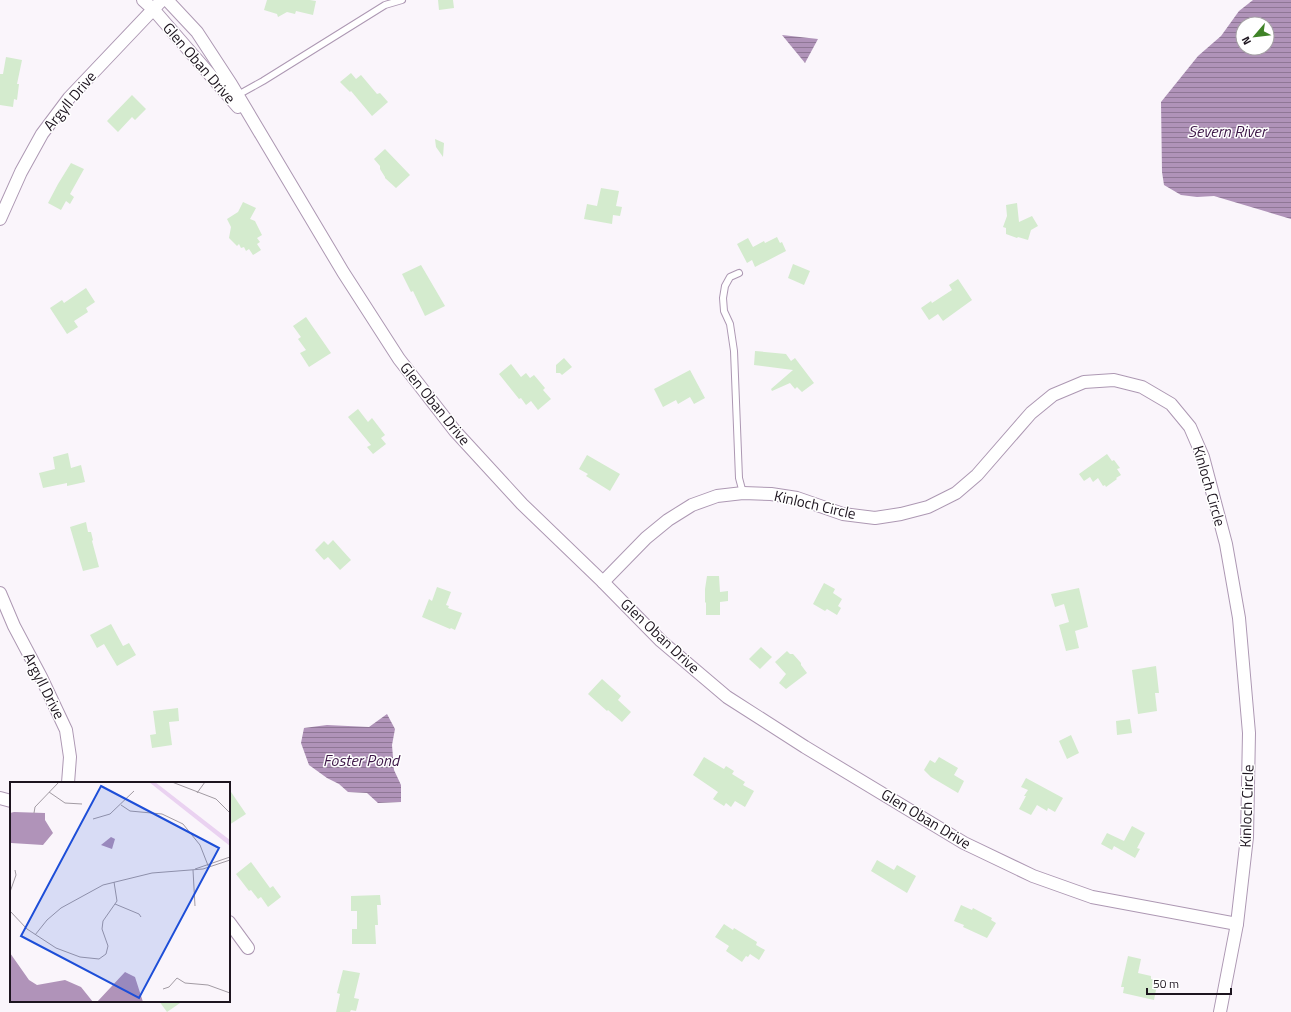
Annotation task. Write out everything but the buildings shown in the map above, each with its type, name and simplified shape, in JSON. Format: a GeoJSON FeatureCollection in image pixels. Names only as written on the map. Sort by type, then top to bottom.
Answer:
{"type":"FeatureCollection","features":[{"type":"Feature","properties":{"kind":"street","name":"Glen Oban Drive"},"geometry":{"type":"LineString","coordinates":[[143,0],[234,97]]}},
{"type":"Feature","properties":{"kind":"street","name":"Argyll Drive"},"geometry":{"type":"LineString","coordinates":[[0,219],[20,172],[42,134],[69,98],[162,0]]}},
{"type":"Feature","properties":{"kind":"street","name":"Glen Oban Drive"},"geometry":{"type":"LineString","coordinates":[[167,0],[196,32],[234,97],[255,126],[343,272],[404,365],[455,431],[522,504],[603,582],[661,641],[728,697],[805,747],[964,843],[1033,876],[1092,897],[1237,924]]}},
{"type":"Feature","properties":{"kind":"street","name":"Kinloch Circle"},"geometry":{"type":"LineString","coordinates":[[603,582],[646,538],[668,520],[692,505],[718,496],[743,493],[771,494],[797,498],[843,514],[875,518],[901,514],[928,507],[956,493],[977,475],[1031,412],[1053,394],[1084,382],[1114,380],[1142,387],[1171,404],[1190,427],[1203,457],[1226,544],[1239,618],[1249,733],[1247,837],[1237,924],[1220,1012]]}},
{"type":"Feature","properties":{"kind":"street","name":"Argyll Drive"},"geometry":{"type":"LineString","coordinates":[[0,593],[14,626],[41,677],[66,730],[70,757],[68,782]]}},
{"type":"Feature","properties":{"kind":"street"},"geometry":{"type":"LineString","coordinates":[[0,798],[10,801]]}},
{"type":"Feature","properties":{"kind":"street"},"geometry":{"type":"LineString","coordinates":[[230,923],[248,948]]}},
{"type":"Feature","properties":{"kind":"lane"},"geometry":{"type":"LineString","coordinates":[[234,97],[263,82],[385,5],[402,0]]}},
{"type":"Feature","properties":{"kind":"lane"},"geometry":{"type":"LineString","coordinates":[[739,273],[730,277],[725,286],[723,298],[724,311],[730,324],[734,351],[739,478],[743,493]]}},
{"type":"Feature","properties":{"kind":"water","name":"Severn River"},"geometry":{"type":"Polygon","coordinates":[[[1253,0],[1291,0],[1291,219],[1214,196],[1197,197],[1181,195],[1164,185],[1162,172],[1161,102],[1198,56],[1221,36],[1235,17],[1235,56],[1275,56],[1275,16],[1235,16],[1239,11],[1253,0]]]}},
{"type":"Feature","properties":{"kind":"water"},"geometry":{"type":"Polygon","coordinates":[[[782,35],[818,39],[805,63],[782,35]]]}},
{"type":"Feature","properties":{"kind":"water","name":"Foster Pond"},"geometry":{"type":"Polygon","coordinates":[[[387,714],[395,729],[392,745],[394,770],[401,785],[401,802],[378,803],[367,793],[348,792],[339,784],[327,778],[309,765],[301,743],[304,728],[327,725],[369,727],[387,714]]]}}]}
